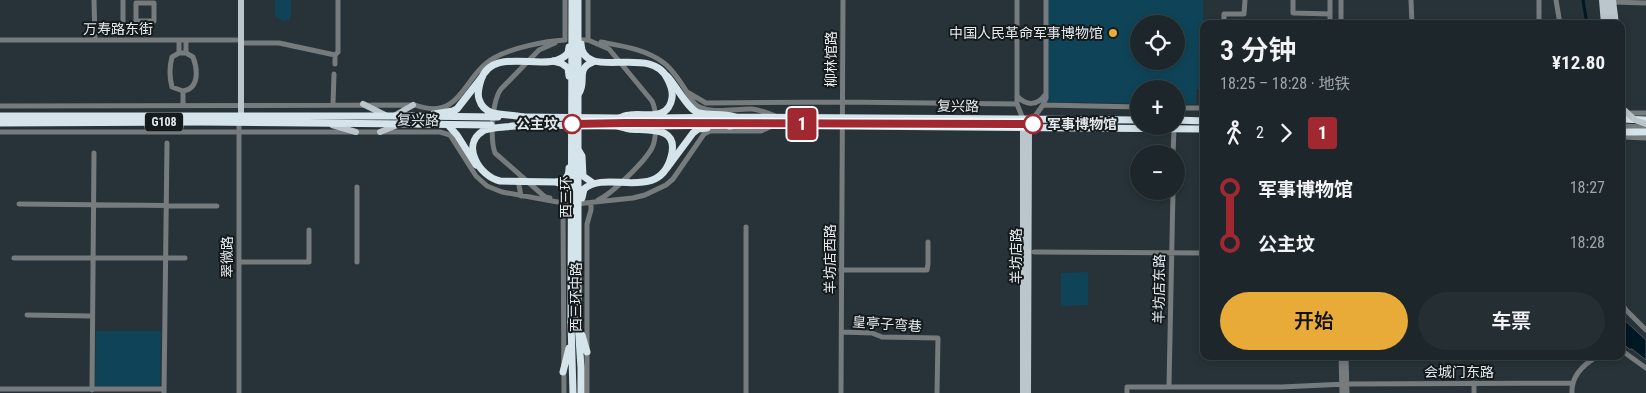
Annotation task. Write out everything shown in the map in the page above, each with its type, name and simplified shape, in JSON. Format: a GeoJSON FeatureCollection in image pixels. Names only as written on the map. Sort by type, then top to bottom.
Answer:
{"type":"FeatureCollection","features":[{"type":"Feature","properties":{"kind":"highway","name":"西三环"},"geometry":{"type":"LineString","coordinates":[[572,0],[576,93],[576,322],[581,368],[581,393]]}},
{"type":"Feature","properties":{"kind":"highway","name":"西三环"},"geometry":{"type":"LineString","coordinates":[[572,32],[578,0]]}},
{"type":"Feature","properties":{"kind":"highway"},"geometry":{"type":"LineString","coordinates":[[415,119],[453,111],[490,69],[502,62],[554,61],[562,59],[568,53],[569,38],[572,32],[581,36],[582,50],[585,57],[593,62]]}},
{"type":"Feature","properties":{"kind":"highway"},"geometry":{"type":"LineString","coordinates":[[448,124],[475,165],[492,179],[500,181],[562,181],[568,176],[569,160],[576,151],[582,156],[583,176],[593,183],[645,182],[656,178],[665,170],[696,130],[724,128],[735,121],[725,114],[702,114],[696,112],[667,76],[658,68],[648,63],[593,62],[583,70],[582,88],[576,93],[569,84],[568,68],[554,61]]}},
{"type":"Feature","properties":{"kind":"highway"},"geometry":{"type":"LineString","coordinates":[[665,170],[672,150],[670,140],[665,134],[657,130],[629,129],[618,122],[629,115],[656,114],[665,111],[670,104],[672,96],[667,76]]}},
{"type":"Feature","properties":{"kind":"highway"},"geometry":{"type":"LineString","coordinates":[[482,77],[478,93],[479,100],[484,107],[492,112],[510,114],[522,121]]}},
{"type":"Feature","properties":{"kind":"highway","name":"复兴路"},"geometry":{"type":"LineString","coordinates":[[0,116],[239,118],[328,124],[401,124],[415,119],[618,122],[735,121],[776,117],[1130,128]]}},
{"type":"Feature","properties":{"kind":"highway","name":"复兴路"},"geometry":{"type":"LineString","coordinates":[[0,123],[391,116],[448,124],[522,121]]}},
{"type":"Feature","properties":{"kind":"highway","name":"复兴路"},"geometry":{"type":"LineString","coordinates":[[735,121],[775,125],[842,126],[1025,125],[1033,119],[1130,120]]}},
{"type":"Feature","properties":{"kind":"highway"},"geometry":{"type":"LineString","coordinates":[[1625,119],[1646,120]]}},
{"type":"Feature","properties":{"kind":"highway"},"geometry":{"type":"LineString","coordinates":[[1185,120],[1200,121]]}},
{"type":"Feature","properties":{"kind":"highway"},"geometry":{"type":"LineString","coordinates":[[482,171],[473,151],[477,135],[489,128],[506,128],[522,121]]}},
{"type":"Feature","properties":{"kind":"highway","name":"复兴路"},"geometry":{"type":"LineString","coordinates":[[1185,129],[1200,129]]}},
{"type":"Feature","properties":{"kind":"highway"},"geometry":{"type":"LineString","coordinates":[[1625,132],[1646,132]]}},
{"type":"Feature","properties":{"kind":"highway"},"geometry":{"type":"LineString","coordinates":[[557,182],[568,190],[569,200],[576,206],[582,200],[583,191],[593,183]]}},
{"type":"Feature","properties":{"kind":"highway","name":"西三环"},"geometry":{"type":"LineString","coordinates":[[573,393],[572,341],[576,322]]}},
{"type":"Feature","properties":{"kind":"highway"},"geometry":{"type":"LineString","coordinates":[[576,322],[587,352]]}},
{"type":"Feature","properties":{"kind":"highway"},"geometry":{"type":"LineString","coordinates":[[563,372],[572,341]]}},
{"type":"Feature","properties":{"kind":"main road","name":"翠微路"},"geometry":{"type":"LineString","coordinates":[[236,0],[239,42]]}},
{"type":"Feature","properties":{"kind":"main road","name":"翠微路"},"geometry":{"type":"LineString","coordinates":[[239,118],[240,0]]}},
{"type":"Feature","properties":{"kind":"main road"},"geometry":{"type":"LineString","coordinates":[[1602,0],[1604,20]]}},
{"type":"Feature","properties":{"kind":"main road"},"geometry":{"type":"LineString","coordinates":[[1610,20],[1611,1]]}},
{"type":"Feature","properties":{"kind":"main road"},"geometry":{"type":"LineString","coordinates":[[1611,1],[1615,20]]}},
{"type":"Feature","properties":{"kind":"main road"},"geometry":{"type":"LineString","coordinates":[[363,104],[391,116],[413,105]]}},
{"type":"Feature","properties":{"kind":"main road"},"geometry":{"type":"LineString","coordinates":[[1625,110],[1646,126]]}},
{"type":"Feature","properties":{"kind":"main road"},"geometry":{"type":"LineString","coordinates":[[328,124],[356,132]]}},
{"type":"Feature","properties":{"kind":"main road"},"geometry":{"type":"LineString","coordinates":[[380,132],[401,124]]}},
{"type":"Feature","properties":{"kind":"main road","name":"羊坊店路"},"geometry":{"type":"LineString","coordinates":[[1023,393],[1025,125]]}},
{"type":"Feature","properties":{"kind":"main road","name":"羊坊店路"},"geometry":{"type":"LineString","coordinates":[[1025,125],[1028,393]]}},
{"type":"Feature","properties":{"kind":"street"},"geometry":{"type":"LineString","coordinates":[[94,0],[95,40]]}},
{"type":"Feature","properties":{"kind":"street"},"geometry":{"type":"LineString","coordinates":[[334,64],[335,55],[338,52],[338,0]]}},
{"type":"Feature","properties":{"kind":"street"},"geometry":{"type":"LineString","coordinates":[[564,0],[565,15],[572,32]]}},
{"type":"Feature","properties":{"kind":"street"},"geometry":{"type":"LineString","coordinates":[[588,0],[588,40]]}},
{"type":"Feature","properties":{"kind":"street","name":"柳林馆路"},"geometry":{"type":"LineString","coordinates":[[842,126],[843,0]]}},
{"type":"Feature","properties":{"kind":"street"},"geometry":{"type":"LineString","coordinates":[[1017,0],[1017,104],[1025,125]]}},
{"type":"Feature","properties":{"kind":"street"},"geometry":{"type":"LineString","coordinates":[[1033,119],[1043,105],[1046,94],[1046,0]]}},
{"type":"Feature","properties":{"kind":"street"},"geometry":{"type":"LineString","coordinates":[[1224,20],[1224,14],[1244,14],[1244,0]]}},
{"type":"Feature","properties":{"kind":"street"},"geometry":{"type":"LineString","coordinates":[[1293,0],[1293,13],[1330,14]]}},
{"type":"Feature","properties":{"kind":"street"},"geometry":{"type":"LineString","coordinates":[[1330,0],[1330,20]]}},
{"type":"Feature","properties":{"kind":"street"},"geometry":{"type":"LineString","coordinates":[[1341,0],[1341,20]]}},
{"type":"Feature","properties":{"kind":"street"},"geometry":{"type":"LineString","coordinates":[[1411,0],[1412,20]]}},
{"type":"Feature","properties":{"kind":"street"},"geometry":{"type":"LineString","coordinates":[[1539,0],[1539,20]]}},
{"type":"Feature","properties":{"kind":"street"},"geometry":{"type":"LineString","coordinates":[[1556,0],[1559,20]]}},
{"type":"Feature","properties":{"kind":"street"},"geometry":{"type":"LineString","coordinates":[[123,24],[123,1],[154,3],[154,21],[136,21],[136,2]]}},
{"type":"Feature","properties":{"kind":"street"},"geometry":{"type":"LineString","coordinates":[[1611,1],[1646,3]]}},
{"type":"Feature","properties":{"kind":"street"},"geometry":{"type":"LineString","coordinates":[[565,15],[588,15]]}},
{"type":"Feature","properties":{"kind":"street"},"geometry":{"type":"LineString","coordinates":[[565,40],[572,32],[588,31]]}},
{"type":"Feature","properties":{"kind":"street","name":"万寿路东街"},"geometry":{"type":"LineString","coordinates":[[0,40],[279,43],[335,55]]}},
{"type":"Feature","properties":{"kind":"street"},"geometry":{"type":"LineString","coordinates":[[563,203],[545,196],[497,155],[494,149],[494,107],[497,94],[540,50],[565,40],[588,40],[611,51],[652,101],[655,108],[655,138],[651,149],[611,193],[591,203]]}},
{"type":"Feature","properties":{"kind":"street","name":"复兴路"},"geometry":{"type":"LineString","coordinates":[[0,106],[363,104],[413,105],[422,107],[449,106],[482,67],[494,58],[504,53],[565,40]]}},
{"type":"Feature","properties":{"kind":"street","name":"复兴路"},"geometry":{"type":"LineString","coordinates":[[588,40],[639,50],[654,56],[667,66],[697,106],[704,109],[751,109],[776,117]]}},
{"type":"Feature","properties":{"kind":"street"},"geometry":{"type":"LineString","coordinates":[[179,41],[179,53]]}},
{"type":"Feature","properties":{"kind":"street"},"geometry":{"type":"LineString","coordinates":[[186,41],[186,53]]}},
{"type":"Feature","properties":{"kind":"street"},"geometry":{"type":"LineString","coordinates":[[179,53],[186,53],[193,57],[196,65],[193,87],[190,90],[183,91],[172,87],[169,68],[172,57],[179,53]]}},
{"type":"Feature","properties":{"kind":"street"},"geometry":{"type":"LineString","coordinates":[[333,104],[334,74]]}},
{"type":"Feature","properties":{"kind":"street"},"geometry":{"type":"LineString","coordinates":[[182,105],[183,91]]}},
{"type":"Feature","properties":{"kind":"street","name":"复兴路"},"geometry":{"type":"LineString","coordinates":[[687,92],[706,103],[1017,104]]}},
{"type":"Feature","properties":{"kind":"street"},"geometry":{"type":"LineString","coordinates":[[1017,95],[1024,102],[1033,104],[1042,100],[1046,94]]}},
{"type":"Feature","properties":{"kind":"street"},"geometry":{"type":"LineString","coordinates":[[1043,105],[1130,107]]}},
{"type":"Feature","properties":{"kind":"street"},"geometry":{"type":"LineString","coordinates":[[1185,108],[1200,108]]}},
{"type":"Feature","properties":{"kind":"street"},"geometry":{"type":"LineString","coordinates":[[1625,113],[1646,113]]}},
{"type":"Feature","properties":{"kind":"street","name":"翠微路"},"geometry":{"type":"LineString","coordinates":[[239,118],[239,393]]}},
{"type":"Feature","properties":{"kind":"street","name":"复兴路"},"geometry":{"type":"LineString","coordinates":[[0,132],[440,132],[450,135],[481,182],[497,190],[563,203],[591,203],[645,195],[666,185],[673,179],[704,134],[710,131],[761,131],[775,125]]}},
{"type":"Feature","properties":{"kind":"street","name":"羊坊店西路"},"geometry":{"type":"LineString","coordinates":[[840,393],[842,126]]}},
{"type":"Feature","properties":{"kind":"street"},"geometry":{"type":"LineString","coordinates":[[1625,126],[1646,126]]}},
{"type":"Feature","properties":{"kind":"street"},"geometry":{"type":"LineString","coordinates":[[1625,137],[1646,138]]}},
{"type":"Feature","properties":{"kind":"street"},"geometry":{"type":"LineString","coordinates":[[0,389],[164,391],[167,143]]}},
{"type":"Feature","properties":{"kind":"street"},"geometry":{"type":"LineString","coordinates":[[92,390],[94,153]]}},
{"type":"Feature","properties":{"kind":"street"},"geometry":{"type":"LineString","coordinates":[[514,170],[521,196]]}},
{"type":"Feature","properties":{"kind":"street"},"geometry":{"type":"LineString","coordinates":[[357,187],[357,262]]}},
{"type":"Feature","properties":{"kind":"street","name":"羊坊店东路"},"geometry":{"type":"LineString","coordinates":[[1169,386],[1172,200]]}},
{"type":"Feature","properties":{"kind":"street","name":"西三环中路"},"geometry":{"type":"LineString","coordinates":[[563,203],[564,393]]}},
{"type":"Feature","properties":{"kind":"street","name":"西三环中路"},"geometry":{"type":"LineString","coordinates":[[587,393],[587,224],[591,203]]}},
{"type":"Feature","properties":{"kind":"street"},"geometry":{"type":"LineString","coordinates":[[19,204],[217,206]]}},
{"type":"Feature","properties":{"kind":"street"},"geometry":{"type":"LineString","coordinates":[[563,224],[587,224]]}},
{"type":"Feature","properties":{"kind":"street"},"geometry":{"type":"LineString","coordinates":[[746,226],[746,393]]}},
{"type":"Feature","properties":{"kind":"street"},"geometry":{"type":"LineString","coordinates":[[239,262],[309,262],[309,230]]}},
{"type":"Feature","properties":{"kind":"street"},"geometry":{"type":"LineString","coordinates":[[841,270],[927,270],[928,242]]}},
{"type":"Feature","properties":{"kind":"street"},"geometry":{"type":"LineString","coordinates":[[1034,252],[1200,254]]}},
{"type":"Feature","properties":{"kind":"street"},"geometry":{"type":"LineString","coordinates":[[14,258],[185,258]]}},
{"type":"Feature","properties":{"kind":"street"},"geometry":{"type":"LineString","coordinates":[[1625,308],[1646,330]]}},
{"type":"Feature","properties":{"kind":"street"},"geometry":{"type":"LineString","coordinates":[[27,315],[92,316]]}},
{"type":"Feature","properties":{"kind":"street","name":"皇亭子弯巷"},"geometry":{"type":"LineString","coordinates":[[841,332],[872,333],[882,337],[938,338],[936,393]]}},
{"type":"Feature","properties":{"kind":"street"},"geometry":{"type":"LineString","coordinates":[[1625,353],[1646,368]]}},
{"type":"Feature","properties":{"kind":"street"},"geometry":{"type":"LineString","coordinates":[[1341,360],[1346,393]]}},
{"type":"Feature","properties":{"kind":"street"},"geometry":{"type":"LineString","coordinates":[[1342,393],[1346,360]]}},
{"type":"Feature","properties":{"kind":"street"},"geometry":{"type":"LineString","coordinates":[[1572,393],[1572,383],[1585,364],[1592,360]]}},
{"type":"Feature","properties":{"kind":"street"},"geometry":{"type":"LineString","coordinates":[[1474,383],[1474,393]]}},
{"type":"Feature","properties":{"kind":"street","name":"会城门东路"},"geometry":{"type":"LineString","coordinates":[[1127,390],[1169,386],[1207,390],[1344,384],[1572,383]]}},
{"type":"Feature","properties":{"kind":"shaded area"},"geometry":{"type":"Polygon","coordinates":[[[275,0],[291,0],[289,20],[283,21],[275,16],[275,0]]]}},
{"type":"Feature","properties":{"kind":"shaded area","name":"中国人民革命军事博物馆"},"geometry":{"type":"Polygon","coordinates":[[[1047,0],[1203,0],[1203,20],[1200,20],[1200,89],[1196,89],[1196,104],[1185,104],[1185,80],[1130,80],[1130,103],[1046,102],[1047,0]]]}},
{"type":"Feature","properties":{"kind":"shaded area"},"geometry":{"type":"Polygon","coordinates":[[[1088,272],[1088,305],[1061,306],[1061,273],[1088,272]]]}},
{"type":"Feature","properties":{"kind":"shaded area"},"geometry":{"type":"Polygon","coordinates":[[[1625,321],[1646,340],[1646,360],[1632,349],[1625,345],[1625,321]]]}},
{"type":"Feature","properties":{"kind":"shaded area"},"geometry":{"type":"Polygon","coordinates":[[[96,331],[161,331],[160,386],[95,386],[96,331]]]}},
{"type":"Feature","properties":{"kind":"waterway"},"geometry":{"type":"LineString","coordinates":[[1583,0],[1586,20]]}},
{"type":"Feature","properties":{"kind":"metro line","name":"1"},"geometry":{"type":"LineString","coordinates":[[572,124],[1033,124]]}},
{"type":"Feature","properties":{"kind":"place","name":"中国人民革命军事博物馆"},"geometry":{"type":"Point","coordinates":[1113,33]}},
{"type":"Feature","properties":{"kind":"place","name":"公主坟"},"geometry":{"type":"Point","coordinates":[572,124]}},
{"type":"Feature","properties":{"kind":"place","name":"军事博物馆"},"geometry":{"type":"Point","coordinates":[1033,124]}}]}
